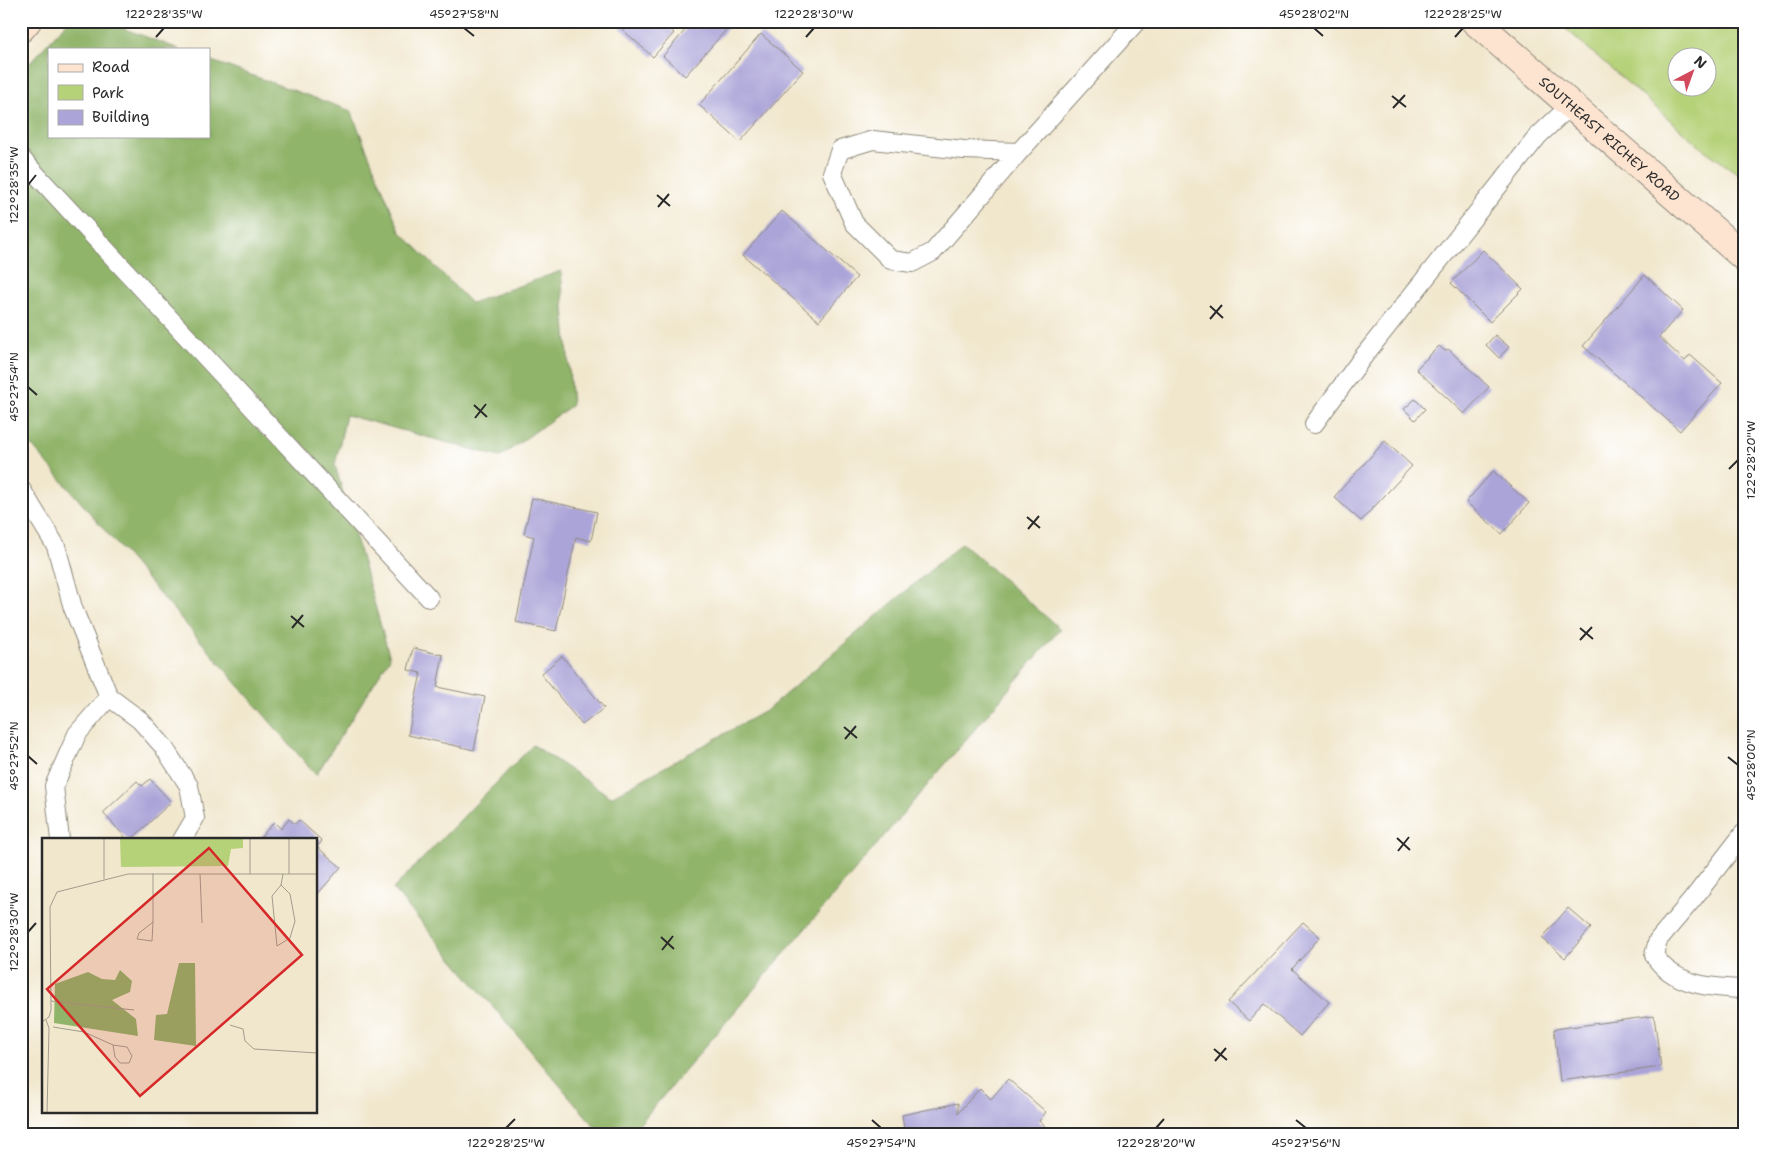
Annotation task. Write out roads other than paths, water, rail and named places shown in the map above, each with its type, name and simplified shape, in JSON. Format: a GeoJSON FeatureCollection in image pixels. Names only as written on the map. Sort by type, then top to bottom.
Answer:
{"type":"FeatureCollection","features":[{"type":"Feature","properties":{"kind":"main road"},"geometry":{"type":"LineString","coordinates":[[21,28],[27,21]]}},
{"type":"Feature","properties":{"kind":"main road","name":"SOUTHEAST RICHEY ROAD"},"geometry":{"type":"LineString","coordinates":[[1475,21],[1744,257]]}},
{"type":"Feature","properties":{"kind":"lane"},"geometry":{"type":"LineString","coordinates":[[1019,152],[964,150],[873,140],[840,150],[832,174],[854,223],[891,260],[912,263],[934,252],[1019,152],[1137,21]]}},
{"type":"Feature","properties":{"kind":"lane"},"geometry":{"type":"LineString","coordinates":[[1314,424],[1364,357],[1538,136],[1571,106]]}},
{"type":"Feature","properties":{"kind":"lane"},"geometry":{"type":"LineString","coordinates":[[21,158],[429,598]]}},
{"type":"Feature","properties":{"kind":"lane"},"geometry":{"type":"LineString","coordinates":[[21,489],[56,546],[73,608],[109,697],[140,720],[163,746],[189,786],[195,818],[183,838]]}},
{"type":"Feature","properties":{"kind":"lane"},"geometry":{"type":"LineString","coordinates":[[60,838],[54,786],[77,734],[109,697]]}},
{"type":"Feature","properties":{"kind":"lane"},"geometry":{"type":"LineString","coordinates":[[1744,832],[1658,940],[1654,955],[1661,967],[1685,981],[1722,989],[1744,990]]}}]}
